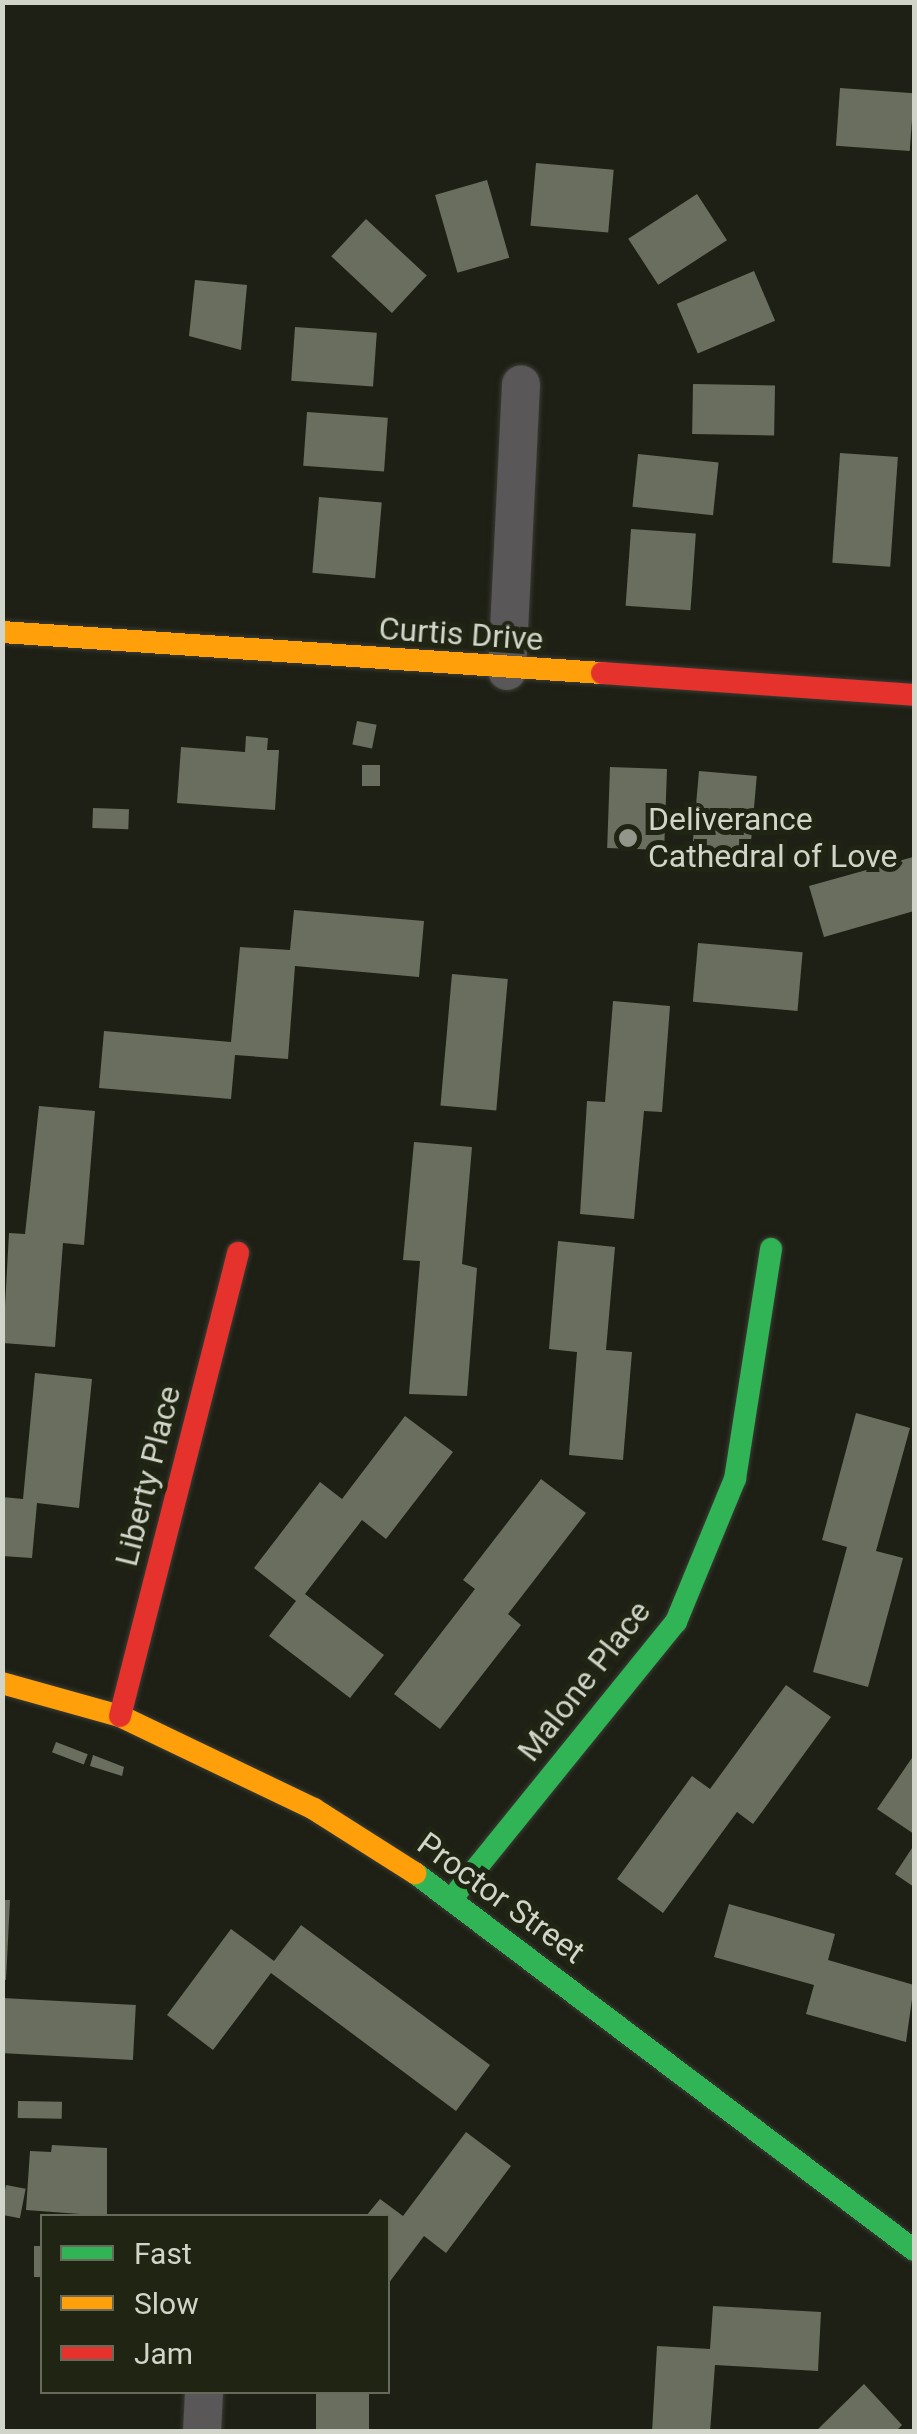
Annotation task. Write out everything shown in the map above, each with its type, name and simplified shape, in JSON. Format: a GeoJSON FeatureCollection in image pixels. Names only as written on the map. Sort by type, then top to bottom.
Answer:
{"type":"FeatureCollection","features":[{"type":"Feature","properties":{"kind":"street"},"geometry":{"type":"LineString","coordinates":[[506,671],[521,384]]}},
{"type":"Feature","properties":{"kind":"street","name":"Curtis Drive"},"geometry":{"type":"LineString","coordinates":[[2,632],[506,671],[914,695]]}},
{"type":"Feature","properties":{"kind":"street","name":"Malone Place"},"geometry":{"type":"LineString","coordinates":[[453,1897],[676,1622],[735,1479],[772,1248]]}},
{"type":"Feature","properties":{"kind":"street","name":"Liberty Place"},"geometry":{"type":"LineString","coordinates":[[120,1716],[238,1252]]}},
{"type":"Feature","properties":{"kind":"street","name":"Proctor Street"},"geometry":{"type":"LineString","coordinates":[[2,1683],[120,1716],[314,1809],[453,1897],[914,2250]]}},
{"type":"Feature","properties":{"kind":"street"},"geometry":{"type":"LineString","coordinates":[[202,2432],[204,2394]]}},
{"type":"Feature","properties":{"kind":"building"},"geometry":{"type":"Polygon","coordinates":[[[840,88],[914,93],[910,151],[836,146],[840,88]]]}},
{"type":"Feature","properties":{"kind":"building"},"geometry":{"type":"Polygon","coordinates":[[[536,163],[614,170],[608,233],[531,226],[536,163]]]}},
{"type":"Feature","properties":{"kind":"building"},"geometry":{"type":"Polygon","coordinates":[[[487,180],[509,258],[457,273],[435,195],[487,180]]]}},
{"type":"Feature","properties":{"kind":"building"},"geometry":{"type":"Polygon","coordinates":[[[697,194],[727,240],[658,285],[628,239],[697,194]]]}},
{"type":"Feature","properties":{"kind":"building"},"geometry":{"type":"Polygon","coordinates":[[[366,219],[427,276],[392,313],[331,256],[366,219]]]}},
{"type":"Feature","properties":{"kind":"building"},"geometry":{"type":"Polygon","coordinates":[[[754,271],[775,321],[698,354],[677,304],[754,271]]]}},
{"type":"Feature","properties":{"kind":"building"},"geometry":{"type":"Polygon","coordinates":[[[195,280],[247,285],[241,350],[189,336],[195,280]]]}},
{"type":"Feature","properties":{"kind":"building"},"geometry":{"type":"Polygon","coordinates":[[[295,327],[377,333],[373,387],[291,381],[295,327]]]}},
{"type":"Feature","properties":{"kind":"building"},"geometry":{"type":"Polygon","coordinates":[[[693,384],[775,385],[774,435],[692,434],[693,384]]]}},
{"type":"Feature","properties":{"kind":"building"},"geometry":{"type":"Polygon","coordinates":[[[307,412],[388,418],[384,472],[303,466],[307,412]]]}},
{"type":"Feature","properties":{"kind":"building"},"geometry":{"type":"Polygon","coordinates":[[[840,453],[898,457],[890,567],[832,563],[840,453]]]}},
{"type":"Feature","properties":{"kind":"building"},"geometry":{"type":"Polygon","coordinates":[[[638,454],[719,462],[713,515],[632,507],[638,454]]]}},
{"type":"Feature","properties":{"kind":"building"},"geometry":{"type":"Polygon","coordinates":[[[319,497],[382,502],[375,578],[312,573],[319,497]]]}},
{"type":"Feature","properties":{"kind":"building"},"geometry":{"type":"Polygon","coordinates":[[[631,529],[696,534],[690,610],[626,606],[631,529]]]}},
{"type":"Feature","properties":{"kind":"building"},"geometry":{"type":"Polygon","coordinates":[[[357,721],[377,725],[372,748],[352,745],[357,721]]]}},
{"type":"Feature","properties":{"kind":"building"},"geometry":{"type":"Polygon","coordinates":[[[246,736],[268,738],[267,750],[279,750],[275,810],[177,803],[181,747],[245,752],[246,736]]]}},
{"type":"Feature","properties":{"kind":"building"},"geometry":{"type":"Polygon","coordinates":[[[362,765],[380,765],[380,786],[362,786],[362,765]]]}},
{"type":"Feature","properties":{"kind":"building"},"geometry":{"type":"Polygon","coordinates":[[[610,767],[667,769],[664,850],[607,848],[610,767]]]}},
{"type":"Feature","properties":{"kind":"building"},"geometry":{"type":"Polygon","coordinates":[[[699,771],[757,776],[750,857],[692,852],[699,771]]]}},
{"type":"Feature","properties":{"kind":"building"},"geometry":{"type":"Polygon","coordinates":[[[93,808],[129,809],[128,829],[92,828],[93,808]]]}},
{"type":"Feature","properties":{"kind":"building"},"geometry":{"type":"Polygon","coordinates":[[[913,857],[914,911],[824,937],[809,886],[913,857]]]}},
{"type":"Feature","properties":{"kind":"building"},"geometry":{"type":"Polygon","coordinates":[[[294,910],[424,921],[419,977],[295,966],[288,1059],[235,1055],[231,1099],[99,1088],[104,1031],[231,1042],[240,947],[290,950],[294,910]]]}},
{"type":"Feature","properties":{"kind":"building"},"geometry":{"type":"Polygon","coordinates":[[[698,943],[803,952],[797,1011],[693,1002],[698,943]]]}},
{"type":"Feature","properties":{"kind":"building"},"geometry":{"type":"Polygon","coordinates":[[[452,974],[508,979],[496,1110],[440,1105],[452,974]]]}},
{"type":"Feature","properties":{"kind":"building"},"geometry":{"type":"Polygon","coordinates":[[[613,1001],[670,1006],[662,1112],[644,1111],[634,1219],[580,1214],[587,1101],[605,1102],[613,1001]]]}},
{"type":"Feature","properties":{"kind":"building"},"geometry":{"type":"Polygon","coordinates":[[[39,1106],[95,1111],[84,1245],[63,1243],[55,1347],[3,1343],[9,1233],[25,1234],[39,1106]]]}},
{"type":"Feature","properties":{"kind":"building"},"geometry":{"type":"Polygon","coordinates":[[[414,1142],[472,1147],[462,1264],[477,1268],[467,1396],[409,1394],[420,1261],[403,1260],[414,1142]]]}},
{"type":"Feature","properties":{"kind":"building"},"geometry":{"type":"Polygon","coordinates":[[[558,1241],[615,1247],[606,1350],[632,1352],[623,1460],[569,1455],[577,1352],[549,1349],[558,1241]]]}},
{"type":"Feature","properties":{"kind":"building"},"geometry":{"type":"Polygon","coordinates":[[[35,1373],[92,1379],[79,1508],[37,1503],[32,1558],[2,1556],[2,1497],[23,1499],[35,1373]]]}},
{"type":"Feature","properties":{"kind":"building"},"geometry":{"type":"Polygon","coordinates":[[[856,1413],[910,1428],[876,1551],[903,1558],[868,1687],[813,1672],[847,1547],[822,1540],[856,1413]]]}},
{"type":"Feature","properties":{"kind":"building"},"geometry":{"type":"Polygon","coordinates":[[[405,1416],[453,1452],[386,1539],[362,1520],[305,1594],[384,1655],[350,1698],[269,1636],[296,1601],[254,1568],[320,1482],[342,1499],[405,1416]]]}},
{"type":"Feature","properties":{"kind":"building"},"geometry":{"type":"Polygon","coordinates":[[[541,1479],[586,1513],[508,1614],[521,1625],[440,1729],[394,1694],[475,1589],[463,1580],[541,1479]]]}},
{"type":"Feature","properties":{"kind":"building"},"geometry":{"type":"Polygon","coordinates":[[[786,1685],[831,1717],[753,1824],[737,1812],[663,1913],[617,1879],[692,1776],[710,1789],[786,1685]]]}},
{"type":"Feature","properties":{"kind":"building"},"geometry":{"type":"Polygon","coordinates":[[[56,1742],[88,1754],[84,1764],[52,1752],[56,1742]]]}},
{"type":"Feature","properties":{"kind":"building"},"geometry":{"type":"Polygon","coordinates":[[[93,1755],[124,1767],[122,1776],[90,1766],[93,1755]]]}},
{"type":"Feature","properties":{"kind":"building"},"geometry":{"type":"Polygon","coordinates":[[[914,1755],[914,1834],[877,1809],[914,1755]]]}},
{"type":"Feature","properties":{"kind":"building"},"geometry":{"type":"Polygon","coordinates":[[[914,1845],[914,1887],[895,1874],[914,1845]]]}},
{"type":"Feature","properties":{"kind":"building"},"geometry":{"type":"Polygon","coordinates":[[[2,1900],[10,1900],[6,1980],[2,1980],[2,1900]]]}},
{"type":"Feature","properties":{"kind":"building"},"geometry":{"type":"Polygon","coordinates":[[[729,1904],[835,1934],[828,1960],[914,1985],[906,2042],[806,2014],[814,1985],[714,1957],[729,1904]]]}},
{"type":"Feature","properties":{"kind":"building"},"geometry":{"type":"Polygon","coordinates":[[[301,1925],[490,2065],[456,2111],[271,1973],[213,2050],[167,2015],[231,1929],[274,1961],[301,1925]]]}},
{"type":"Feature","properties":{"kind":"building"},"geometry":{"type":"Polygon","coordinates":[[[2,1998],[136,2005],[133,2060],[2,2053],[2,1998]]]}},
{"type":"Feature","properties":{"kind":"building"},"geometry":{"type":"Polygon","coordinates":[[[18,2101],[62,2102],[62,2119],[18,2118],[18,2101]]]}},
{"type":"Feature","properties":{"kind":"building"},"geometry":{"type":"Polygon","coordinates":[[[466,2132],[511,2166],[446,2253],[424,2236],[390,2281],[390,2214],[368,2214],[380,2199],[403,2216],[466,2132]]]}},
{"type":"Feature","properties":{"kind":"building"},"geometry":{"type":"Polygon","coordinates":[[[52,2145],[107,2148],[107,2214],[26,2210],[30,2151],[51,2152],[52,2145]]]}},
{"type":"Feature","properties":{"kind":"building"},"geometry":{"type":"Polygon","coordinates":[[[6,2185],[26,2189],[20,2218],[2,2215],[6,2185]]]}},
{"type":"Feature","properties":{"kind":"building"},"geometry":{"type":"Polygon","coordinates":[[[34,2246],[40,2246],[40,2277],[34,2277],[34,2246]]]}},
{"type":"Feature","properties":{"kind":"building"},"geometry":{"type":"Polygon","coordinates":[[[713,2306],[821,2312],[818,2371],[715,2365],[710,2432],[652,2432],[657,2346],[710,2349],[713,2306]]]}},
{"type":"Feature","properties":{"kind":"building"},"geometry":{"type":"Polygon","coordinates":[[[864,2384],[902,2425],[895,2432],[815,2432],[864,2384]]]}},
{"type":"Feature","properties":{"kind":"building"},"geometry":{"type":"Polygon","coordinates":[[[316,2394],[369,2394],[369,2432],[316,2432],[316,2394]]]}},
{"type":"Feature","properties":{"kind":"traffic: fast"},"geometry":{"type":"LineString","coordinates":[[453,1897],[676,1622],[735,1479],[771,1249]]}},
{"type":"Feature","properties":{"kind":"traffic: fast"},"geometry":{"type":"LineString","coordinates":[[415,1873],[914,2250]]}},
{"type":"Feature","properties":{"kind":"traffic: slow"},"geometry":{"type":"LineString","coordinates":[[2,632],[602,673]]}},
{"type":"Feature","properties":{"kind":"traffic: slow"},"geometry":{"type":"LineString","coordinates":[[2,1683],[120,1716],[314,1809],[415,1873]]}},
{"type":"Feature","properties":{"kind":"traffic: jam"},"geometry":{"type":"LineString","coordinates":[[602,673],[914,695]]}},
{"type":"Feature","properties":{"kind":"traffic: jam"},"geometry":{"type":"LineString","coordinates":[[120,1716],[238,1253]]}},
{"type":"Feature","properties":{"kind":"place","name":"Deliverance Cathedral of Love"},"geometry":{"type":"Point","coordinates":[628,838]}}]}
